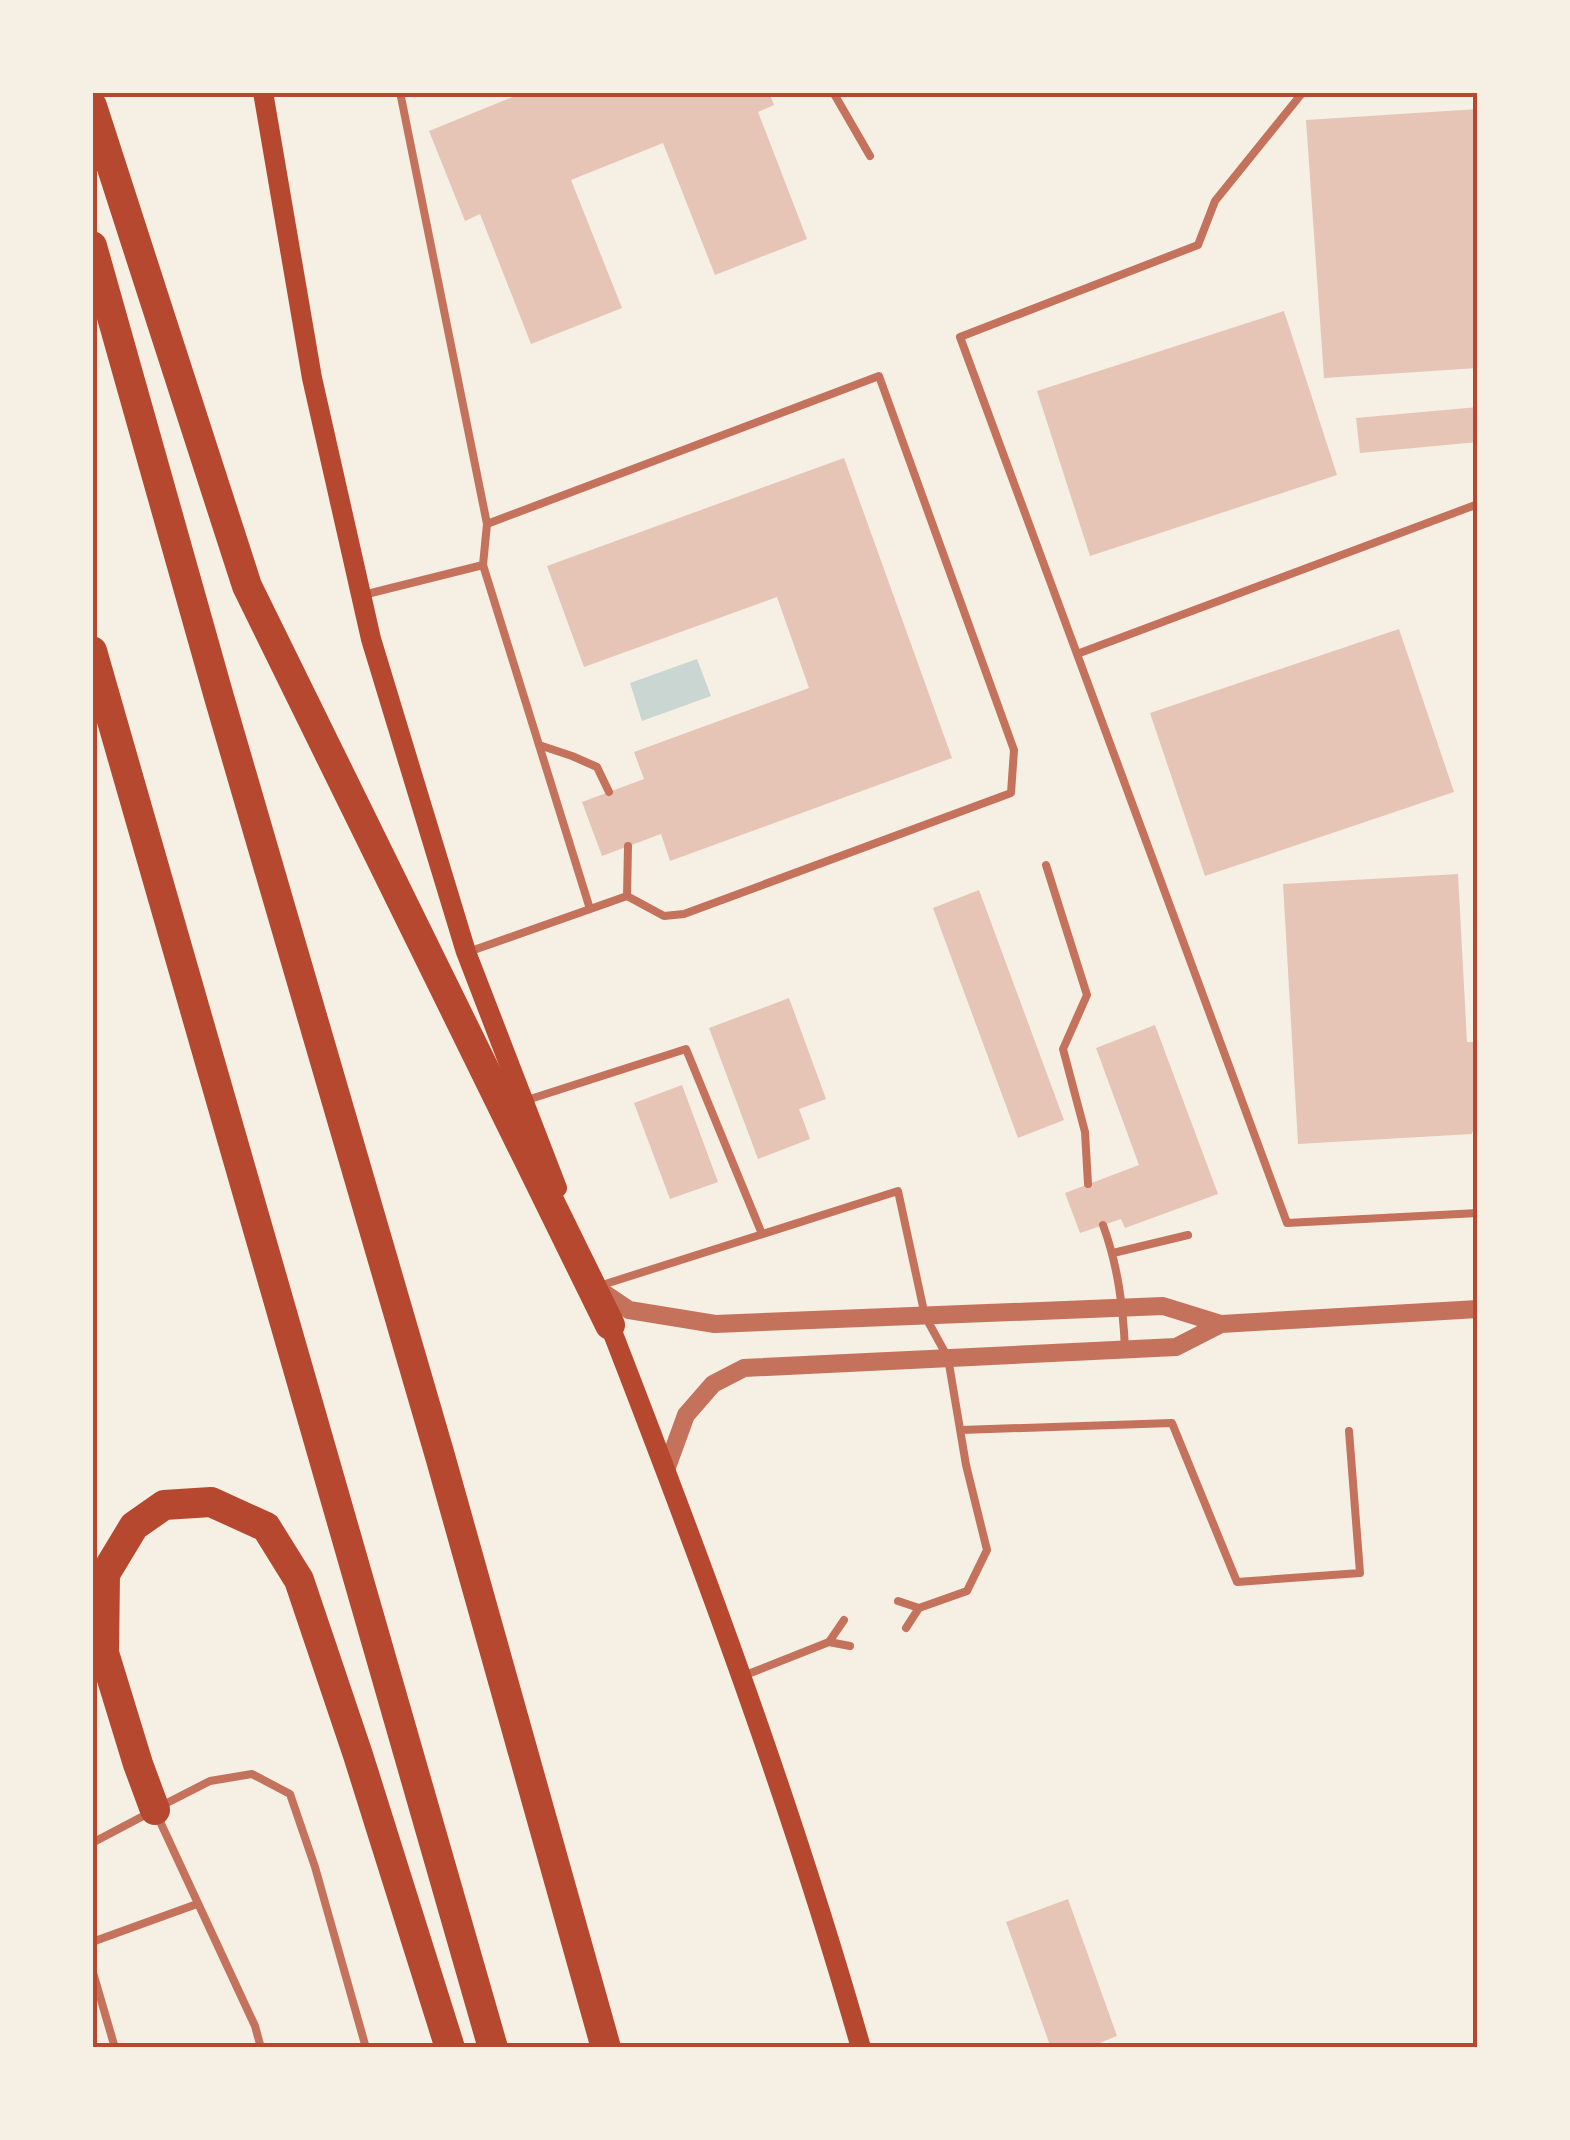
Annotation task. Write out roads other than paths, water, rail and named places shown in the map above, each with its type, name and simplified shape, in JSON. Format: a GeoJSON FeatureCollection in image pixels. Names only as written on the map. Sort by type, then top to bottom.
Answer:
{"type":"FeatureCollection","features":[{"type":"Feature","properties":{"kind":"highway"},"geometry":{"type":"LineString","coordinates":[[92,106],[247,586],[514,1105],[610,1325]]}},
{"type":"Feature","properties":{"kind":"highway"},"geometry":{"type":"LineString","coordinates":[[92,246],[446,1475],[606,2048]]}},
{"type":"Feature","properties":{"kind":"highway"},"geometry":{"type":"LineString","coordinates":[[92,651],[494,2048]]}},
{"type":"Feature","properties":{"kind":"highway"},"geometry":{"type":"LineString","coordinates":[[155,1810],[104,1653],[105,1574],[134,1526],[164,1505],[212,1502],[266,1527],[299,1580],[450,2048]]}},
{"type":"Feature","properties":{"kind":"main road"},"geometry":{"type":"LineString","coordinates":[[263,92],[312,378],[371,639],[466,952],[514,1105],[595,1287],[742,1676],[830,1939],[862,2048]]}},
{"type":"Feature","properties":{"kind":"street"},"geometry":{"type":"LineString","coordinates":[[595,1287],[629,1310],[714,1324],[1164,1306],[1221,1324],[1478,1309]]}},
{"type":"Feature","properties":{"kind":"street"},"geometry":{"type":"LineString","coordinates":[[666,1470],[686,1415],[712,1384],[744,1368],[1176,1347],[1221,1324]]}},
{"type":"Feature","properties":{"kind":"lane"},"geometry":{"type":"LineString","coordinates":[[400,92],[486,524],[483,565],[590,909]]}},
{"type":"Feature","properties":{"kind":"lane"},"geometry":{"type":"LineString","coordinates":[[833,92],[870,156]]}},
{"type":"Feature","properties":{"kind":"lane"},"geometry":{"type":"LineString","coordinates":[[1303,92],[1215,202],[1198,246],[960,336],[1287,1223],[1478,1213]]}},
{"type":"Feature","properties":{"kind":"lane"},"geometry":{"type":"LineString","coordinates":[[466,952],[628,896],[664,916],[684,914],[1011,793],[1014,750],[879,376],[486,524]]}},
{"type":"Feature","properties":{"kind":"lane"},"geometry":{"type":"LineString","coordinates":[[1077,654],[1478,504]]}},
{"type":"Feature","properties":{"kind":"lane"},"geometry":{"type":"LineString","coordinates":[[361,595],[483,565]]}},
{"type":"Feature","properties":{"kind":"lane"},"geometry":{"type":"LineString","coordinates":[[539,745],[597,767],[609,792]]}},
{"type":"Feature","properties":{"kind":"lane"},"geometry":{"type":"LineString","coordinates":[[628,846],[628,896]]}},
{"type":"Feature","properties":{"kind":"lane"},"geometry":{"type":"LineString","coordinates":[[1046,865],[1087,995],[1062,1049],[1085,1132],[1088,1184]]}},
{"type":"Feature","properties":{"kind":"lane"},"geometry":{"type":"LineString","coordinates":[[514,1105],[686,1049],[762,1234]]}},
{"type":"Feature","properties":{"kind":"lane"},"geometry":{"type":"LineString","coordinates":[[595,1287],[898,1191],[926,1316],[948,1358],[966,1465],[987,1550],[967,1592],[919,1608],[898,1601]]}},
{"type":"Feature","properties":{"kind":"lane"},"geometry":{"type":"LineString","coordinates":[[1103,1225],[1124,1307],[1125,1349]]}},
{"type":"Feature","properties":{"kind":"lane"},"geometry":{"type":"LineString","coordinates":[[1113,1253],[1188,1235]]}},
{"type":"Feature","properties":{"kind":"lane"},"geometry":{"type":"LineString","coordinates":[[961,1430],[1172,1423],[1237,1582],[1360,1573],[1349,1431]]}},
{"type":"Feature","properties":{"kind":"lane"},"geometry":{"type":"LineString","coordinates":[[906,1628],[919,1608]]}},
{"type":"Feature","properties":{"kind":"lane"},"geometry":{"type":"LineString","coordinates":[[828,1642],[844,1620]]}},
{"type":"Feature","properties":{"kind":"lane"},"geometry":{"type":"LineString","coordinates":[[742,1676],[828,1642],[850,1646]]}},
{"type":"Feature","properties":{"kind":"lane"},"geometry":{"type":"LineString","coordinates":[[92,1843],[210,1781],[252,1774],[290,1794],[315,1867],[366,2048]]}},
{"type":"Feature","properties":{"kind":"lane"},"geometry":{"type":"LineString","coordinates":[[155,1810],[262,2048]]}},
{"type":"Feature","properties":{"kind":"lane"},"geometry":{"type":"LineString","coordinates":[[92,1942],[197,1904]]}},
{"type":"Feature","properties":{"kind":"lane"},"geometry":{"type":"LineString","coordinates":[[92,1970],[116,2048]]}}]}
